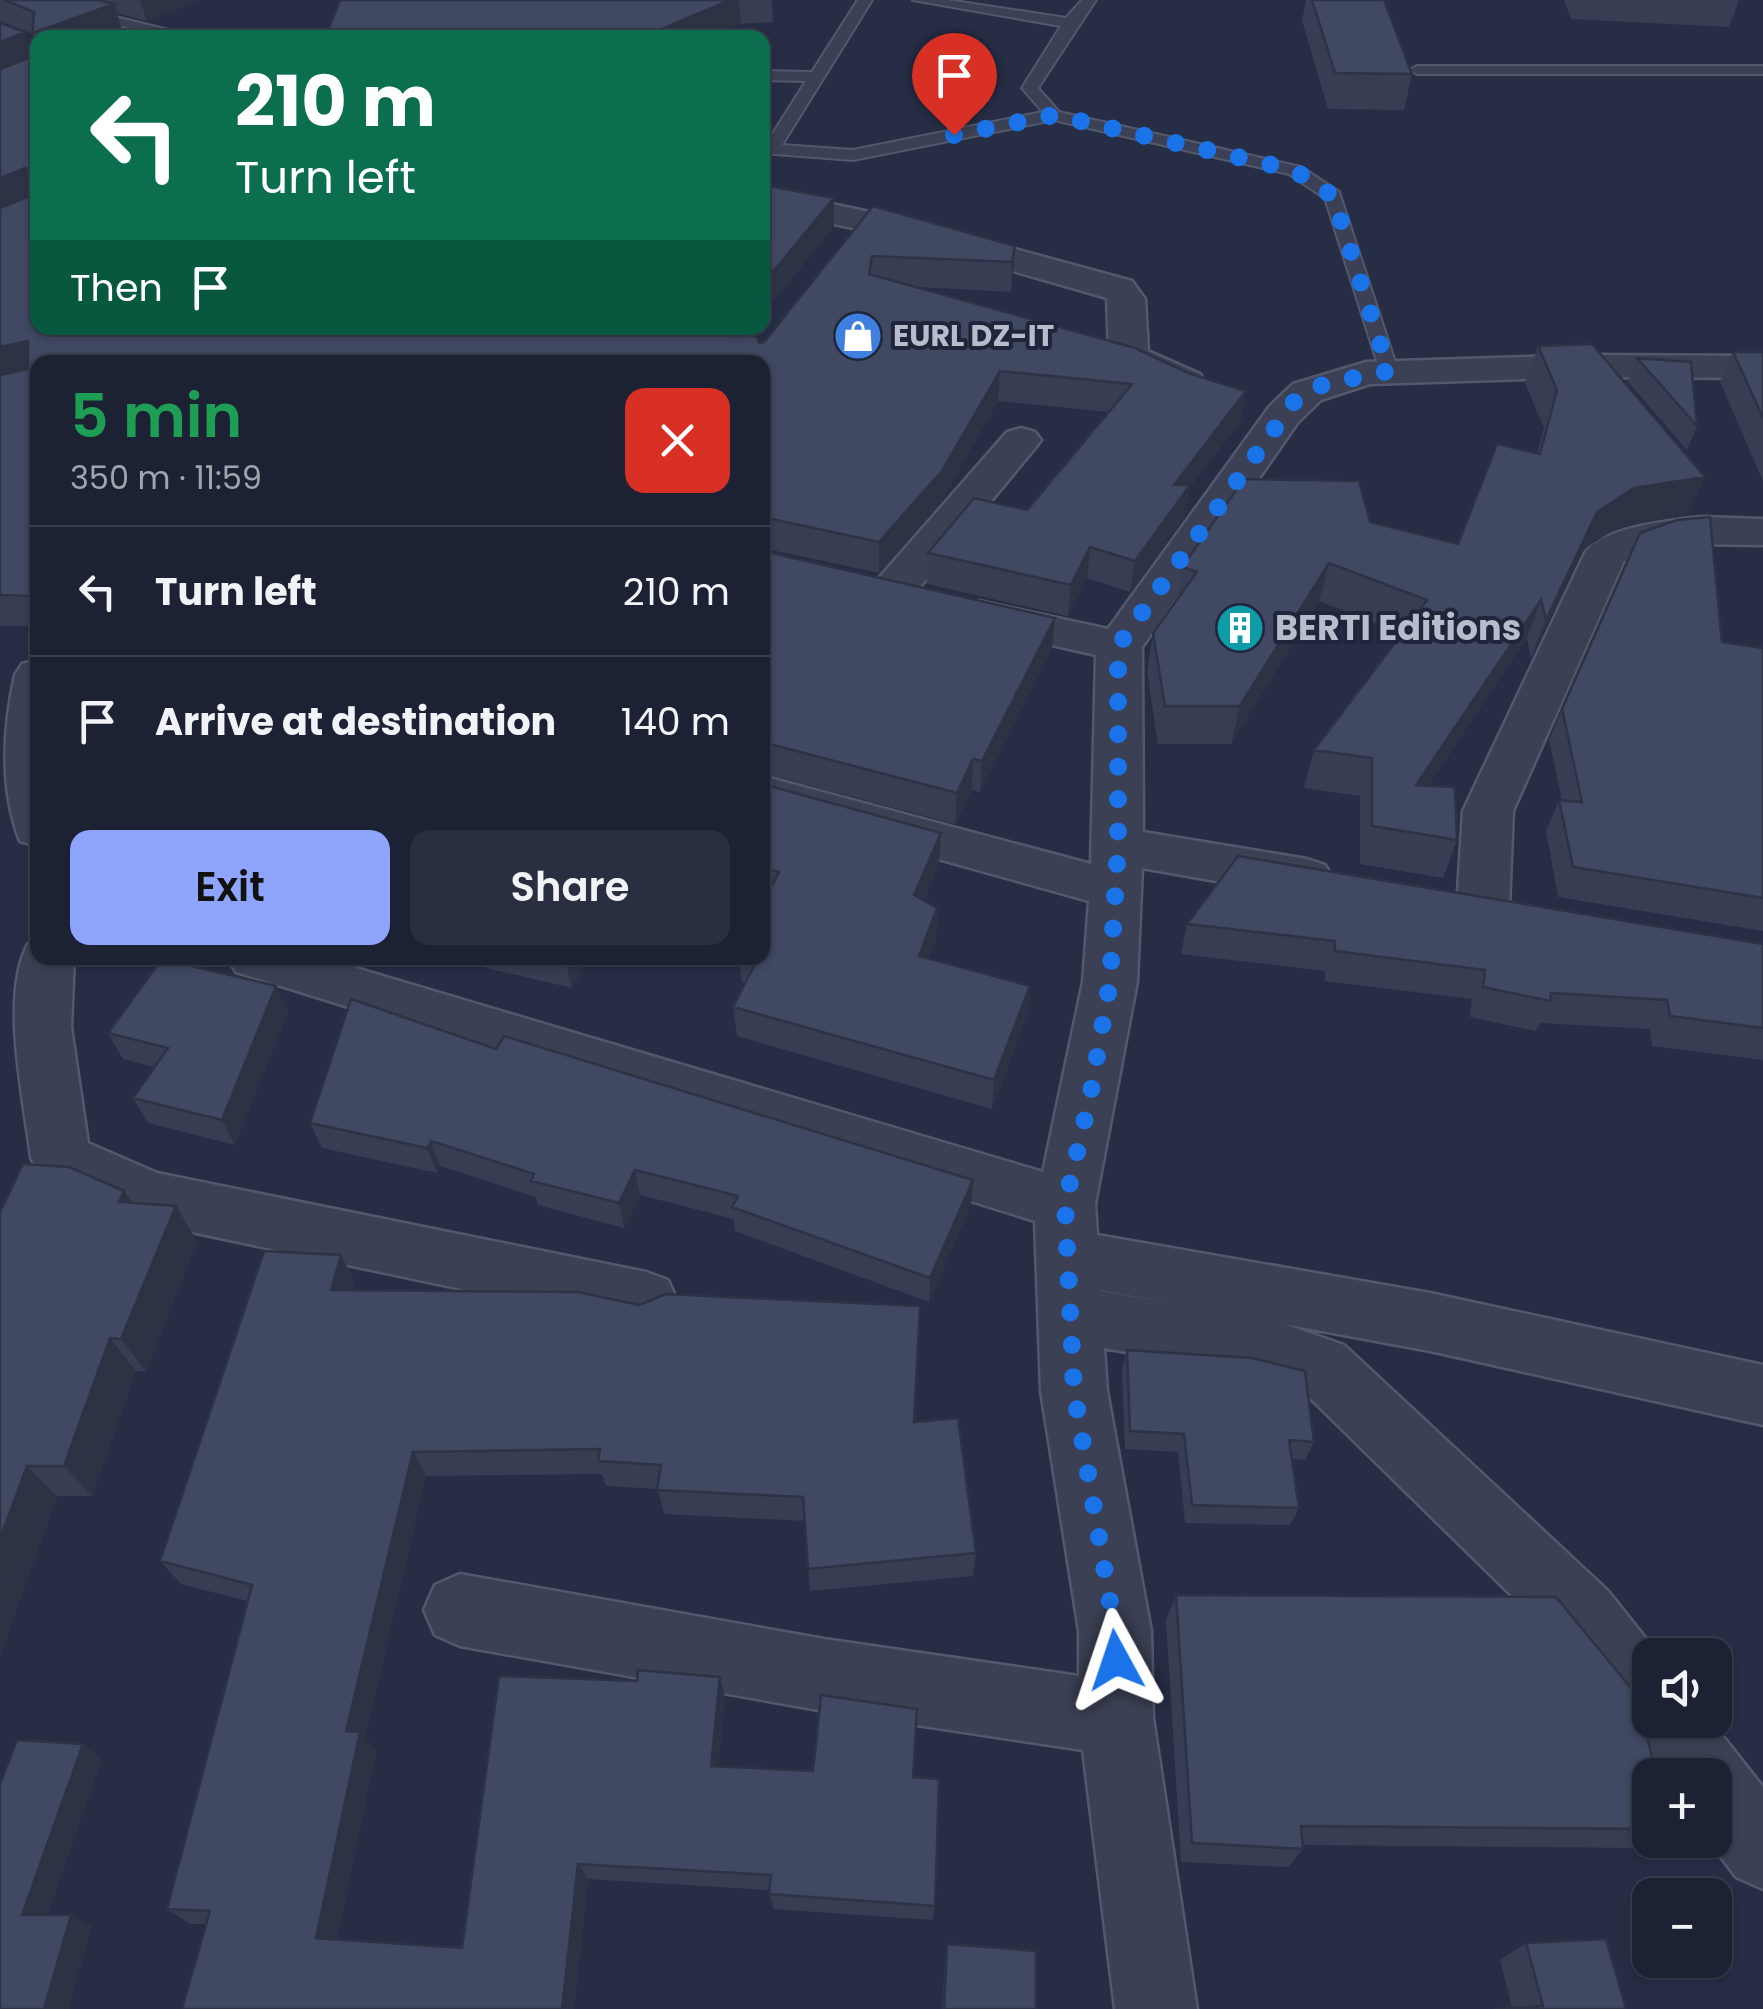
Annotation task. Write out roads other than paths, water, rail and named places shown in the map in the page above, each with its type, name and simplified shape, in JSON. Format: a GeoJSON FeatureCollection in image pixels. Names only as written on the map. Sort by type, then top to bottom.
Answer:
{"type":"FeatureCollection","features":[{"type":"Feature","properties":{"kind":"street"},"geometry":{"type":"LineString","coordinates":[[770,200],[866,216],[1034,265],[1076,285],[1119,289],[1127,299],[1125,317],[1132,342],[1128,356],[1172,378],[1253,404],[1389,371],[1763,367]]}},
{"type":"Feature","properties":{"kind":"street"},"geometry":{"type":"LineString","coordinates":[[843,246],[866,216]]}},
{"type":"Feature","properties":{"kind":"street"},"geometry":{"type":"LineString","coordinates":[[1590,366],[1627,410]]}},
{"type":"Feature","properties":{"kind":"street"},"geometry":{"type":"LineString","coordinates":[[1156,2009],[1116,1718],[1115,1631],[1074,1391],[1068,1258],[1110,982],[1116,867],[1118,646],[1253,404]]}},
{"type":"Feature","properties":{"kind":"street"},"geometry":{"type":"LineString","coordinates":[[1021,440],[903,598],[1118,646]]}},
{"type":"Feature","properties":{"kind":"street"},"geometry":{"type":"LineString","coordinates":[[1483,907],[1488,811],[1606,553],[1644,536],[1729,519],[1763,570]]}},
{"type":"Feature","properties":{"kind":"street"},"geometry":{"type":"LineString","coordinates":[[30,715],[23,750],[30,786]]}},
{"type":"Feature","properties":{"kind":"street"},"geometry":{"type":"LineString","coordinates":[[770,795],[1116,867],[1348,884]]}},
{"type":"Feature","properties":{"kind":"street"},"geometry":{"type":"LineString","coordinates":[[47,965],[44,1027],[61,1158],[149,1197],[646,1300]]}},
{"type":"Feature","properties":{"kind":"street"},"geometry":{"type":"LineString","coordinates":[[274,965],[1068,1258],[1321,1366],[1582,1616],[1632,1680]]}},
{"type":"Feature","properties":{"kind":"street"},"geometry":{"type":"LineString","coordinates":[[1068,1258],[1430,1322],[1763,1395]]}},
{"type":"Feature","properties":{"kind":"street"},"geometry":{"type":"LineString","coordinates":[[460,1610],[824,1675],[1116,1718]]}},
{"type":"Feature","properties":{"kind":"street"},"geometry":{"type":"LineString","coordinates":[[1677,1738],[1693,1758]]}},
{"type":"Feature","properties":{"kind":"street"},"geometry":{"type":"LineString","coordinates":[[1732,1809],[1763,1850]]}},
{"type":"Feature","properties":{"kind":"lane"},"geometry":{"type":"LineString","coordinates":[[79,0],[75,11],[159,30]]}},
{"type":"Feature","properties":{"kind":"lane"},"geometry":{"type":"LineString","coordinates":[[770,138],[816,77],[865,0]]}},
{"type":"Feature","properties":{"kind":"lane"},"geometry":{"type":"LineString","coordinates":[[920,0],[1070,23]]}},
{"type":"Feature","properties":{"kind":"lane"},"geometry":{"type":"LineString","coordinates":[[1054,115],[1030,88],[1089,0]]}},
{"type":"Feature","properties":{"kind":"lane"},"geometry":{"type":"LineString","coordinates":[[1418,70],[1763,70]]}},
{"type":"Feature","properties":{"kind":"lane"},"geometry":{"type":"LineString","coordinates":[[770,75],[816,77]]}},
{"type":"Feature","properties":{"kind":"lane"},"geometry":{"type":"LineString","coordinates":[[770,146],[852,155],[1054,115],[1294,170],[1333,196],[1389,371]]}},
{"type":"Feature","properties":{"kind":"place","name":"EURL DZ-IT"},"geometry":{"type":"Point","coordinates":[858,336]}},
{"type":"Feature","properties":{"kind":"place","name":"BERTI Editions"},"geometry":{"type":"Point","coordinates":[1240,628]}}]}
